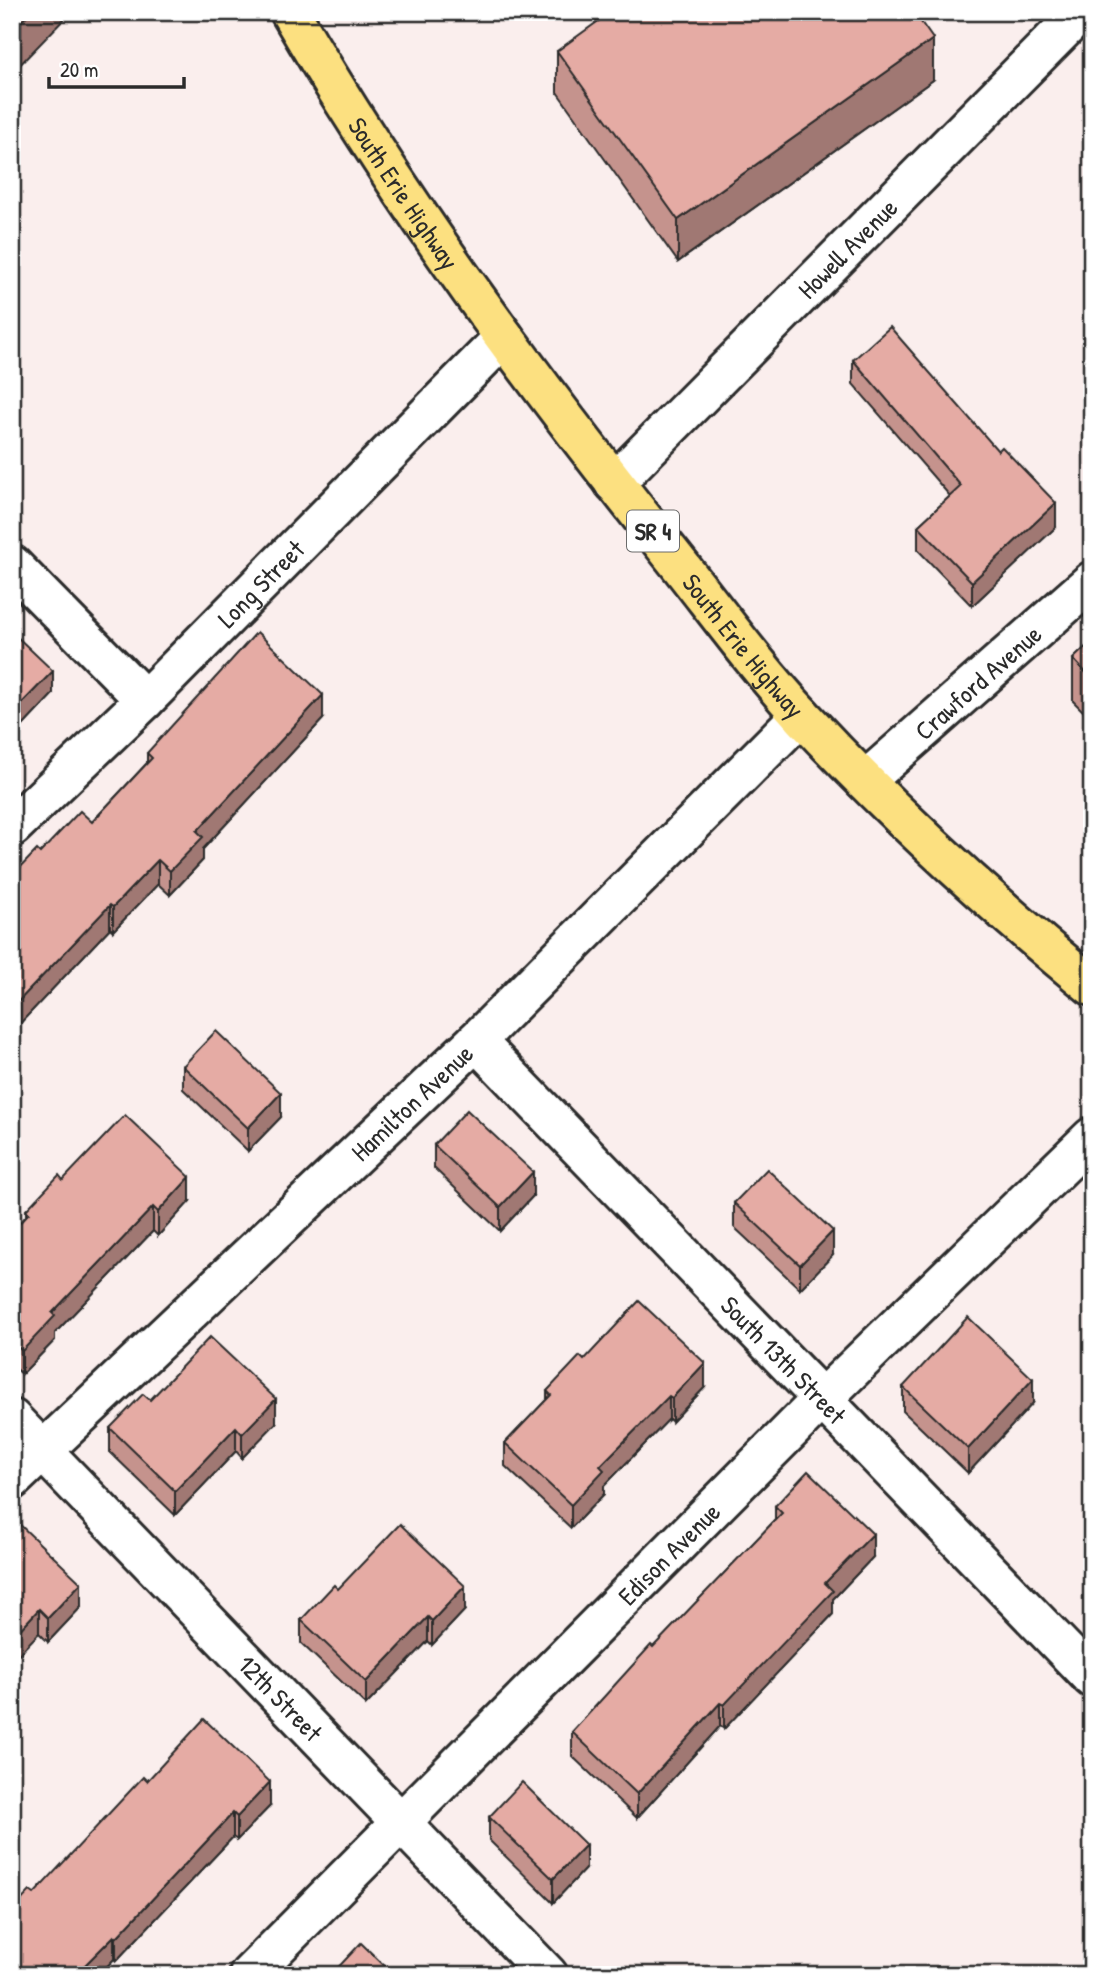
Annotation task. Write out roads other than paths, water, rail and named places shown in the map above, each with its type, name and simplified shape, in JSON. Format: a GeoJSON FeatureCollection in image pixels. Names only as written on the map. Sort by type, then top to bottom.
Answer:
{"type":"FeatureCollection","features":[{"type":"Feature","properties":{"kind":"main road","name":"South Erie Highway"},"geometry":{"type":"LineString","coordinates":[[290,12],[343,104],[504,337],[614,483],[801,715],[865,781],[1025,931],[1092,986]]}},
{"type":"Feature","properties":{"kind":"street","name":"Howell Avenue"},"geometry":{"type":"LineString","coordinates":[[614,483],[1081,12]]}},
{"type":"Feature","properties":{"kind":"street","name":"Long Street"},"geometry":{"type":"LineString","coordinates":[[12,827],[145,700],[504,337]]}},
{"type":"Feature","properties":{"kind":"street"},"geometry":{"type":"LineString","coordinates":[[12,565],[145,700]]}},
{"type":"Feature","properties":{"kind":"street","name":"Crawford Avenue"},"geometry":{"type":"LineString","coordinates":[[865,781],[1092,581]]}},
{"type":"Feature","properties":{"kind":"street","name":"Hamilton Avenue"},"geometry":{"type":"LineString","coordinates":[[12,1480],[476,1041],[801,715]]}},
{"type":"Feature","properties":{"kind":"street","name":"South 13th Street"},"geometry":{"type":"LineString","coordinates":[[476,1041],[1092,1678]]}},
{"type":"Feature","properties":{"kind":"street","name":"Edison Avenue"},"geometry":{"type":"LineString","coordinates":[[249,1975],[821,1400],[1092,1137]]}},
{"type":"Feature","properties":{"kind":"street","name":"12th Street"},"geometry":{"type":"LineString","coordinates":[[12,1419],[548,1975]]}}]}
